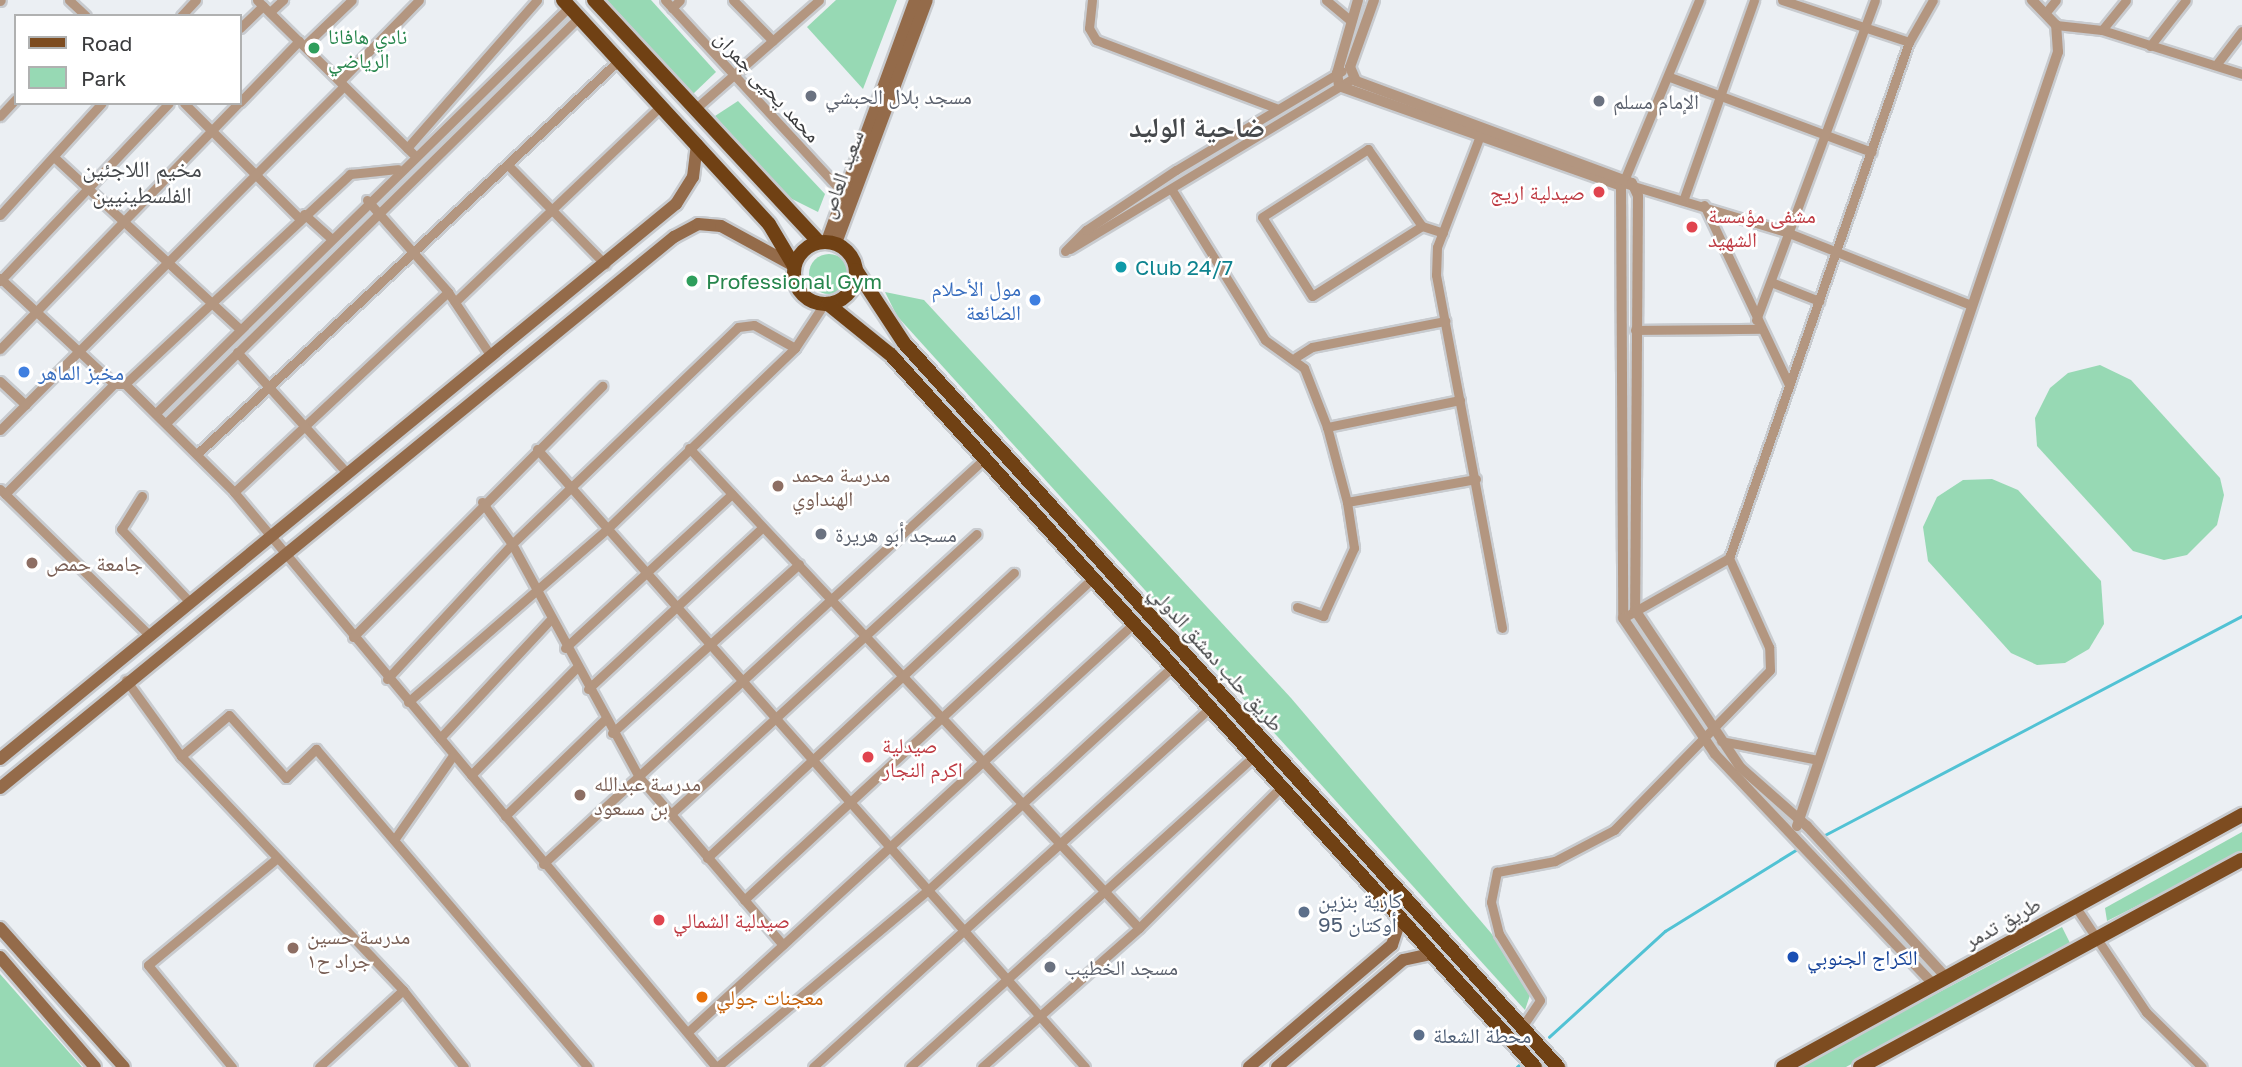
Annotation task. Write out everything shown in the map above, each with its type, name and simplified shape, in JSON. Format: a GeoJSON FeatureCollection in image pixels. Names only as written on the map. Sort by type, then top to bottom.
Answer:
{"type":"FeatureCollection","features":[{"type":"Feature","properties":{"kind":"highway"},"geometry":{"type":"LineString","coordinates":[[570,8],[769,224],[794,266],[797,288],[826,304],[846,296],[856,270],[695,109],[594,0]]}},
{"type":"Feature","properties":{"kind":"highway"},"geometry":{"type":"LineString","coordinates":[[794,266],[803,250],[828,242]]}},
{"type":"Feature","properties":{"kind":"highway","name":"طريق حلب دمشق الدولي"},"geometry":{"type":"LineString","coordinates":[[856,270],[904,343],[1558,1067]]}},
{"type":"Feature","properties":{"kind":"highway","name":"طريق حلب دمشق الدولي"},"geometry":{"type":"LineString","coordinates":[[826,304],[891,355],[983,460],[1211,707],[1535,1067]]}},
{"type":"Feature","properties":{"kind":"main road"},"geometry":{"type":"LineString","coordinates":[[828,242],[915,0]]}},
{"type":"Feature","properties":{"kind":"main road","name":"سعيد العاص"},"geometry":{"type":"LineString","coordinates":[[828,242],[927,0]]}},
{"type":"Feature","properties":{"kind":"main road"},"geometry":{"type":"LineString","coordinates":[[0,760],[270,531],[347,473],[676,204],[694,177],[697,144]]}},
{"type":"Feature","properties":{"kind":"main road"},"geometry":{"type":"LineString","coordinates":[[0,788],[283,551],[674,237],[698,224],[721,226],[794,266]]}},
{"type":"Feature","properties":{"kind":"main road","name":"طريق تدمر"},"geometry":{"type":"LineString","coordinates":[[1783,1067],[2242,816]]}},
{"type":"Feature","properties":{"kind":"main road"},"geometry":{"type":"LineString","coordinates":[[1860,1067],[2242,860]]}},
{"type":"Feature","properties":{"kind":"main road"},"geometry":{"type":"LineString","coordinates":[[1249,1067],[1392,945],[1400,920]]}},
{"type":"Feature","properties":{"kind":"main road"},"geometry":{"type":"LineString","coordinates":[[0,928],[124,1067]]}},
{"type":"Feature","properties":{"kind":"main road"},"geometry":{"type":"LineString","coordinates":[[1278,1067],[1403,960],[1431,954]]}},
{"type":"Feature","properties":{"kind":"main road"},"geometry":{"type":"LineString","coordinates":[[0,957],[95,1067]]}},
{"type":"Feature","properties":{"kind":"street"},"geometry":{"type":"LineString","coordinates":[[69,0],[84,14]]}},
{"type":"Feature","properties":{"kind":"street"},"geometry":{"type":"LineString","coordinates":[[183,14],[196,0]]}},
{"type":"Feature","properties":{"kind":"street"},"geometry":{"type":"LineString","coordinates":[[242,27],[263,6],[283,0]]}},
{"type":"Feature","properties":{"kind":"street"},"geometry":{"type":"LineString","coordinates":[[242,99],[352,0]]}},
{"type":"Feature","properties":{"kind":"street"},"geometry":{"type":"LineString","coordinates":[[0,430],[257,174],[419,0]]}},
{"type":"Feature","properties":{"kind":"street"},"geometry":{"type":"LineString","coordinates":[[156,413],[398,169],[410,151],[537,0]]}},
{"type":"Feature","properties":{"kind":"street","name":"محمد يحيى جمران"},"geometry":{"type":"LineString","coordinates":[[665,0],[845,195]]}},
{"type":"Feature","properties":{"kind":"street"},"geometry":{"type":"LineString","coordinates":[[672,8],[680,0]]}},
{"type":"Feature","properties":{"kind":"street"},"geometry":{"type":"LineString","coordinates":[[733,0],[773,41]]}},
{"type":"Feature","properties":{"kind":"street"},"geometry":{"type":"LineString","coordinates":[[695,109],[819,0]]}},
{"type":"Feature","properties":{"kind":"street"},"geometry":{"type":"LineString","coordinates":[[1092,0],[1089,28],[1096,40],[1276,108]]}},
{"type":"Feature","properties":{"kind":"street"},"geometry":{"type":"LineString","coordinates":[[1326,0],[1351,21]]}},
{"type":"Feature","properties":{"kind":"street"},"geometry":{"type":"LineString","coordinates":[[1339,86],[1336,73],[1358,0]]}},
{"type":"Feature","properties":{"kind":"street"},"geometry":{"type":"LineString","coordinates":[[1374,0],[1351,72],[1339,86],[1172,190],[1065,251],[1086,230],[1276,108],[1336,73],[1351,72],[1626,182],[1638,195],[1635,611],[1718,736],[1767,795],[1800,820],[1899,927],[1940,981]]}},
{"type":"Feature","properties":{"kind":"street"},"geometry":{"type":"LineString","coordinates":[[1699,0],[1626,182],[1623,618],[1705,741],[1794,831],[1889,934],[1940,981]]}},
{"type":"Feature","properties":{"kind":"street"},"geometry":{"type":"LineString","coordinates":[[1684,198],[1754,0]]}},
{"type":"Feature","properties":{"kind":"street"},"geometry":{"type":"LineString","coordinates":[[1782,0],[1909,42]]}},
{"type":"Feature","properties":{"kind":"street"},"geometry":{"type":"LineString","coordinates":[[1758,324],[1875,0]]}},
{"type":"Feature","properties":{"kind":"street"},"geometry":{"type":"LineString","coordinates":[[1623,618],[1729,558],[1909,42],[1933,0]]}},
{"type":"Feature","properties":{"kind":"street"},"geometry":{"type":"LineString","coordinates":[[1794,831],[1800,820],[2058,52],[2056,25],[2047,11],[2032,0]]}},
{"type":"Feature","properties":{"kind":"street"},"geometry":{"type":"LineString","coordinates":[[2047,11],[2056,0]]}},
{"type":"Feature","properties":{"kind":"street"},"geometry":{"type":"LineString","coordinates":[[2102,30],[2126,0]]}},
{"type":"Feature","properties":{"kind":"street"},"geometry":{"type":"LineString","coordinates":[[2150,46],[2186,0]]}},
{"type":"Feature","properties":{"kind":"street"},"geometry":{"type":"LineString","coordinates":[[263,6],[410,151]]}},
{"type":"Feature","properties":{"kind":"street"},"geometry":{"type":"LineString","coordinates":[[410,151],[570,8]]}},
{"type":"Feature","properties":{"kind":"street"},"geometry":{"type":"LineString","coordinates":[[166,423],[378,211],[570,8]]}},
{"type":"Feature","properties":{"kind":"street"},"geometry":{"type":"LineString","coordinates":[[2056,25],[2102,30],[2242,74]]}},
{"type":"Feature","properties":{"kind":"street"},"geometry":{"type":"LineString","coordinates":[[2216,65],[2242,31]]}},
{"type":"Feature","properties":{"kind":"street"},"geometry":{"type":"LineString","coordinates":[[197,453],[412,249],[508,165],[619,60]]}},
{"type":"Feature","properties":{"kind":"street"},"geometry":{"type":"LineString","coordinates":[[1670,77],[1872,152]]}},
{"type":"Feature","properties":{"kind":"street"},"geometry":{"type":"LineString","coordinates":[[1339,86],[1478,139],[1684,198],[1789,233],[1836,256],[1971,305]]}},
{"type":"Feature","properties":{"kind":"street"},"geometry":{"type":"LineString","coordinates":[[0,116],[14,101]]}},
{"type":"Feature","properties":{"kind":"street"},"geometry":{"type":"LineString","coordinates":[[0,215],[100,105]]}},
{"type":"Feature","properties":{"kind":"street"},"geometry":{"type":"LineString","coordinates":[[167,105],[90,192],[1,279],[114,384],[125,384],[156,413],[270,531],[283,551],[387,679],[440,738],[452,757],[471,775],[543,864],[690,1030],[716,1067],[929,889],[1173,666]]}},
{"type":"Feature","properties":{"kind":"street"},"geometry":{"type":"LineString","coordinates":[[186,105],[302,216],[331,238]]}},
{"type":"Feature","properties":{"kind":"street"},"geometry":{"type":"LineString","coordinates":[[0,349],[120,221],[236,105]]}},
{"type":"Feature","properties":{"kind":"street"},"geometry":{"type":"LineString","coordinates":[[455,302],[661,106]]}},
{"type":"Feature","properties":{"kind":"street"},"geometry":{"type":"LineString","coordinates":[[1484,126],[1443,233],[1436,275],[1502,628]]}},
{"type":"Feature","properties":{"kind":"street"},"geometry":{"type":"LineString","coordinates":[[1422,226],[1312,296],[1262,216],[1368,149],[1422,226],[1443,233]]}},
{"type":"Feature","properties":{"kind":"street"},"geometry":{"type":"LineString","coordinates":[[54,158],[166,265],[240,329]]}},
{"type":"Feature","properties":{"kind":"street"},"geometry":{"type":"LineString","coordinates":[[508,165],[605,264]]}},
{"type":"Feature","properties":{"kind":"street"},"geometry":{"type":"LineString","coordinates":[[125,384],[350,174],[398,169]]}},
{"type":"Feature","properties":{"kind":"street"},"geometry":{"type":"LineString","coordinates":[[1172,190],[1265,340],[1296,357],[1327,427],[1347,502],[1354,548],[1323,616],[1297,607]]}},
{"type":"Feature","properties":{"kind":"street"},"geometry":{"type":"LineString","coordinates":[[367,200],[448,292],[491,356]]}},
{"type":"Feature","properties":{"kind":"street"},"geometry":{"type":"LineString","coordinates":[[1703,205],[1788,385]]}},
{"type":"Feature","properties":{"kind":"street"},"geometry":{"type":"LineString","coordinates":[[1771,282],[1819,301]]}},
{"type":"Feature","properties":{"kind":"street"},"geometry":{"type":"LineString","coordinates":[[234,492],[448,292]]}},
{"type":"Feature","properties":{"kind":"street"},"geometry":{"type":"LineString","coordinates":[[408,702],[533,589],[607,529],[795,348],[826,304]]}},
{"type":"Feature","properties":{"kind":"street"},"geometry":{"type":"LineString","coordinates":[[1296,357],[1312,347],[1445,321]]}},
{"type":"Feature","properties":{"kind":"street"},"geometry":{"type":"LineString","coordinates":[[1635,330],[1758,324]]}},
{"type":"Feature","properties":{"kind":"street"},"geometry":{"type":"LineString","coordinates":[[387,679],[512,544],[738,327],[754,325],[795,348]]}},
{"type":"Feature","properties":{"kind":"street"},"geometry":{"type":"LineString","coordinates":[[237,352],[347,473]]}},
{"type":"Feature","properties":{"kind":"street"},"geometry":{"type":"LineString","coordinates":[[0,381],[26,405]]}},
{"type":"Feature","properties":{"kind":"street"},"geometry":{"type":"LineString","coordinates":[[114,384],[3,491],[148,634]]}},
{"type":"Feature","properties":{"kind":"street"},"geometry":{"type":"LineString","coordinates":[[353,637],[482,502],[602,386]]}},
{"type":"Feature","properties":{"kind":"street"},"geometry":{"type":"LineString","coordinates":[[1327,427],[1460,400]]}},
{"type":"Feature","properties":{"kind":"street"},"geometry":{"type":"LineString","coordinates":[[689,448],[799,564],[830,601],[868,637],[900,678],[1106,890],[1139,928]]}},
{"type":"Feature","properties":{"kind":"street"},"geometry":{"type":"LineString","coordinates":[[537,449],[647,576],[894,844],[929,889],[1010,977],[1085,1067]]}},
{"type":"Feature","properties":{"kind":"street"},"geometry":{"type":"LineString","coordinates":[[543,864],[983,460]]}},
{"type":"Feature","properties":{"kind":"street"},"geometry":{"type":"LineString","coordinates":[[1347,502],[1476,480]]}},
{"type":"Feature","properties":{"kind":"street"},"geometry":{"type":"LineString","coordinates":[[565,648],[647,576],[732,494]]}},
{"type":"Feature","properties":{"kind":"street"},"geometry":{"type":"LineString","coordinates":[[142,496],[121,528],[188,600]]}},
{"type":"Feature","properties":{"kind":"street"},"geometry":{"type":"LineString","coordinates":[[482,502],[512,544],[587,689],[639,777],[783,946]]}},
{"type":"Feature","properties":{"kind":"street"},"geometry":{"type":"LineString","coordinates":[[587,689],[763,527]]}},
{"type":"Feature","properties":{"kind":"street"},"geometry":{"type":"LineString","coordinates":[[672,813],[868,637],[977,534]]}},
{"type":"Feature","properties":{"kind":"street"},"geometry":{"type":"LineString","coordinates":[[1522,1027],[1540,1000],[1499,934],[1491,902],[1497,873],[1555,861],[1614,830],[1705,741],[1718,736],[1768,675],[1772,658],[1729,558]]}},
{"type":"Feature","properties":{"kind":"street"},"geometry":{"type":"LineString","coordinates":[[611,733],[708,642],[799,564]]}},
{"type":"Feature","properties":{"kind":"street"},"geometry":{"type":"LineString","coordinates":[[707,858],[1014,573]]}},
{"type":"Feature","properties":{"kind":"street"},"geometry":{"type":"LineString","coordinates":[[744,900],[1093,578]]}},
{"type":"Feature","properties":{"kind":"street"},"geometry":{"type":"LineString","coordinates":[[440,738],[550,620]]}},
{"type":"Feature","properties":{"kind":"street"},"geometry":{"type":"LineString","coordinates":[[690,1030],[1133,624]]}},
{"type":"Feature","properties":{"kind":"street"},"geometry":{"type":"LineString","coordinates":[[471,775],[576,668]]}},
{"type":"Feature","properties":{"kind":"street"},"geometry":{"type":"LineString","coordinates":[[126,680],[181,756],[275,860],[402,990],[464,1067]]}},
{"type":"Feature","properties":{"kind":"street"},"geometry":{"type":"LineString","coordinates":[[813,1067],[1211,707]]}},
{"type":"Feature","properties":{"kind":"street"},"geometry":{"type":"LineString","coordinates":[[181,756],[229,715],[286,778],[316,749],[588,1067]]}},
{"type":"Feature","properties":{"kind":"street"},"geometry":{"type":"LineString","coordinates":[[505,816],[604,720]]}},
{"type":"Feature","properties":{"kind":"street"},"geometry":{"type":"LineString","coordinates":[[1718,736],[1818,760]]}},
{"type":"Feature","properties":{"kind":"street"},"geometry":{"type":"LineString","coordinates":[[910,1067],[1254,756]]}},
{"type":"Feature","properties":{"kind":"street"},"geometry":{"type":"LineString","coordinates":[[394,840],[452,757]]}},
{"type":"Feature","properties":{"kind":"street"},"geometry":{"type":"LineString","coordinates":[[982,1067],[1039,1013],[1139,928],[1282,786]]}},
{"type":"Feature","properties":{"kind":"street"},"geometry":{"type":"LineString","coordinates":[[232,1067],[148,965],[275,860]]}},
{"type":"Feature","properties":{"kind":"street"},"geometry":{"type":"LineString","coordinates":[[2075,906],[2095,940],[2146,1012],[2202,1067]]}},
{"type":"Feature","properties":{"kind":"street"},"geometry":{"type":"LineString","coordinates":[[1889,934],[1899,927]]}},
{"type":"Feature","properties":{"kind":"street"},"geometry":{"type":"LineString","coordinates":[[320,1067],[402,990]]}},
{"type":"Feature","properties":{"kind":"green space"},"geometry":{"type":"Polygon","coordinates":[[[607,0],[651,0],[716,72],[693,94],[607,0]]]}},
{"type":"Feature","properties":{"kind":"green space"},"geometry":{"type":"Polygon","coordinates":[[[836,0],[897,0],[863,89],[807,27],[836,0]]]}},
{"type":"Feature","properties":{"kind":"green space"},"geometry":{"type":"Polygon","coordinates":[[[738,101],[825,194],[818,212],[788,197],[715,116],[738,101]]]}},
{"type":"Feature","properties":{"kind":"green space"},"geometry":{"type":"Polygon","coordinates":[[[829,254],[843,260],[849,274],[843,288],[829,294],[815,288],[809,274],[815,260],[829,254]]]}},
{"type":"Feature","properties":{"kind":"green space"},"geometry":{"type":"Polygon","coordinates":[[[885,292],[924,300],[1291,698],[1491,933],[1531,992],[1525,1010],[897,316],[885,292]]]}},
{"type":"Feature","properties":{"kind":"green space"},"geometry":{"type":"Polygon","coordinates":[[[2100,365],[2131,380],[2220,478],[2224,495],[2217,525],[2187,555],[2164,560],[2133,551],[2037,446],[2035,418],[2050,388],[2068,373],[2100,365]]]}},
{"type":"Feature","properties":{"kind":"green space"},"geometry":{"type":"Polygon","coordinates":[[[1992,479],[2018,490],[2101,581],[2104,624],[2089,649],[2065,663],[2037,665],[2011,653],[1928,561],[1923,527],[1937,497],[1963,480],[1992,479]]]}},
{"type":"Feature","properties":{"kind":"green space"},"geometry":{"type":"Polygon","coordinates":[[[2242,832],[2242,853],[2107,921],[2105,908],[2242,832]]]}},
{"type":"Feature","properties":{"kind":"green space"},"geometry":{"type":"Polygon","coordinates":[[[2062,927],[2071,945],[1846,1067],[1798,1067],[2062,927]]]}},
{"type":"Feature","properties":{"kind":"green space"},"geometry":{"type":"Polygon","coordinates":[[[0,974],[82,1067],[0,1067],[0,974]]]}},
{"type":"Feature","properties":{"kind":"waterway"},"geometry":{"type":"LineString","coordinates":[[1821,837],[2242,616]]}},
{"type":"Feature","properties":{"kind":"waterway"},"geometry":{"type":"LineString","coordinates":[[1549,1037],[1665,931],[1799,848]]}},
{"type":"Feature","properties":{"kind":"place","name":"نادي هافانا الرياضي"},"geometry":{"type":"Point","coordinates":[314,48]}},
{"type":"Feature","properties":{"kind":"place","name":"مسجد بلال الحبشي"},"geometry":{"type":"Point","coordinates":[811,96]}},
{"type":"Feature","properties":{"kind":"place","name":"الإمام مسلم"},"geometry":{"type":"Point","coordinates":[1599,101]}},
{"type":"Feature","properties":{"kind":"place","name":"صيدلية اريج"},"geometry":{"type":"Point","coordinates":[1599,192]}},
{"type":"Feature","properties":{"kind":"place","name":"مشفى مؤسسة الشهيد"},"geometry":{"type":"Point","coordinates":[1692,227]}},
{"type":"Feature","properties":{"kind":"place","name":"Club 24/7"},"geometry":{"type":"Point","coordinates":[1121,267]}},
{"type":"Feature","properties":{"kind":"place","name":"Professional Gym"},"geometry":{"type":"Point","coordinates":[692,281]}},
{"type":"Feature","properties":{"kind":"place","name":"مول الأحلام الضائعة"},"geometry":{"type":"Point","coordinates":[1035,300]}},
{"type":"Feature","properties":{"kind":"place","name":"مخبز الماهر"},"geometry":{"type":"Point","coordinates":[24,372]}},
{"type":"Feature","properties":{"kind":"place","name":"مدرسة محمد الهنداوي"},"geometry":{"type":"Point","coordinates":[778,486]}},
{"type":"Feature","properties":{"kind":"place","name":"مسجد أبو هريرة"},"geometry":{"type":"Point","coordinates":[821,534]}},
{"type":"Feature","properties":{"kind":"place","name":"جامعة حمص"},"geometry":{"type":"Point","coordinates":[32,563]}},
{"type":"Feature","properties":{"kind":"place","name":"صيدلية اكرم النجار"},"geometry":{"type":"Point","coordinates":[868,757]}},
{"type":"Feature","properties":{"kind":"place","name":"مدرسة عبدالله بن مسعود"},"geometry":{"type":"Point","coordinates":[580,795]}},
{"type":"Feature","properties":{"kind":"place","name":"كازية بنزين أوكتان 95"},"geometry":{"type":"Point","coordinates":[1304,912]}},
{"type":"Feature","properties":{"kind":"place","name":"صيدلية الشمالي"},"geometry":{"type":"Point","coordinates":[659,920]}},
{"type":"Feature","properties":{"kind":"place","name":"مدرسة حسين جراد ح١"},"geometry":{"type":"Point","coordinates":[293,948]}},
{"type":"Feature","properties":{"kind":"place","name":"الكراج الجنوبي"},"geometry":{"type":"Point","coordinates":[1793,957]}},
{"type":"Feature","properties":{"kind":"place","name":"مسجد الخطيب"},"geometry":{"type":"Point","coordinates":[1050,967]}},
{"type":"Feature","properties":{"kind":"place","name":"معجنات جولي"},"geometry":{"type":"Point","coordinates":[702,997]}},
{"type":"Feature","properties":{"kind":"place","name":"محطة الشعلة"},"geometry":{"type":"Point","coordinates":[1419,1035]}},
{"type":"Feature","properties":{"kind":"district","name":"ضاحية الوليد"},"geometry":{"type":"Point","coordinates":[1197,127]}},
{"type":"Feature","properties":{"kind":"district","name":"مخيم اللاجئين الفلسطينيين"},"geometry":{"type":"Point","coordinates":[142,181]}}]}
